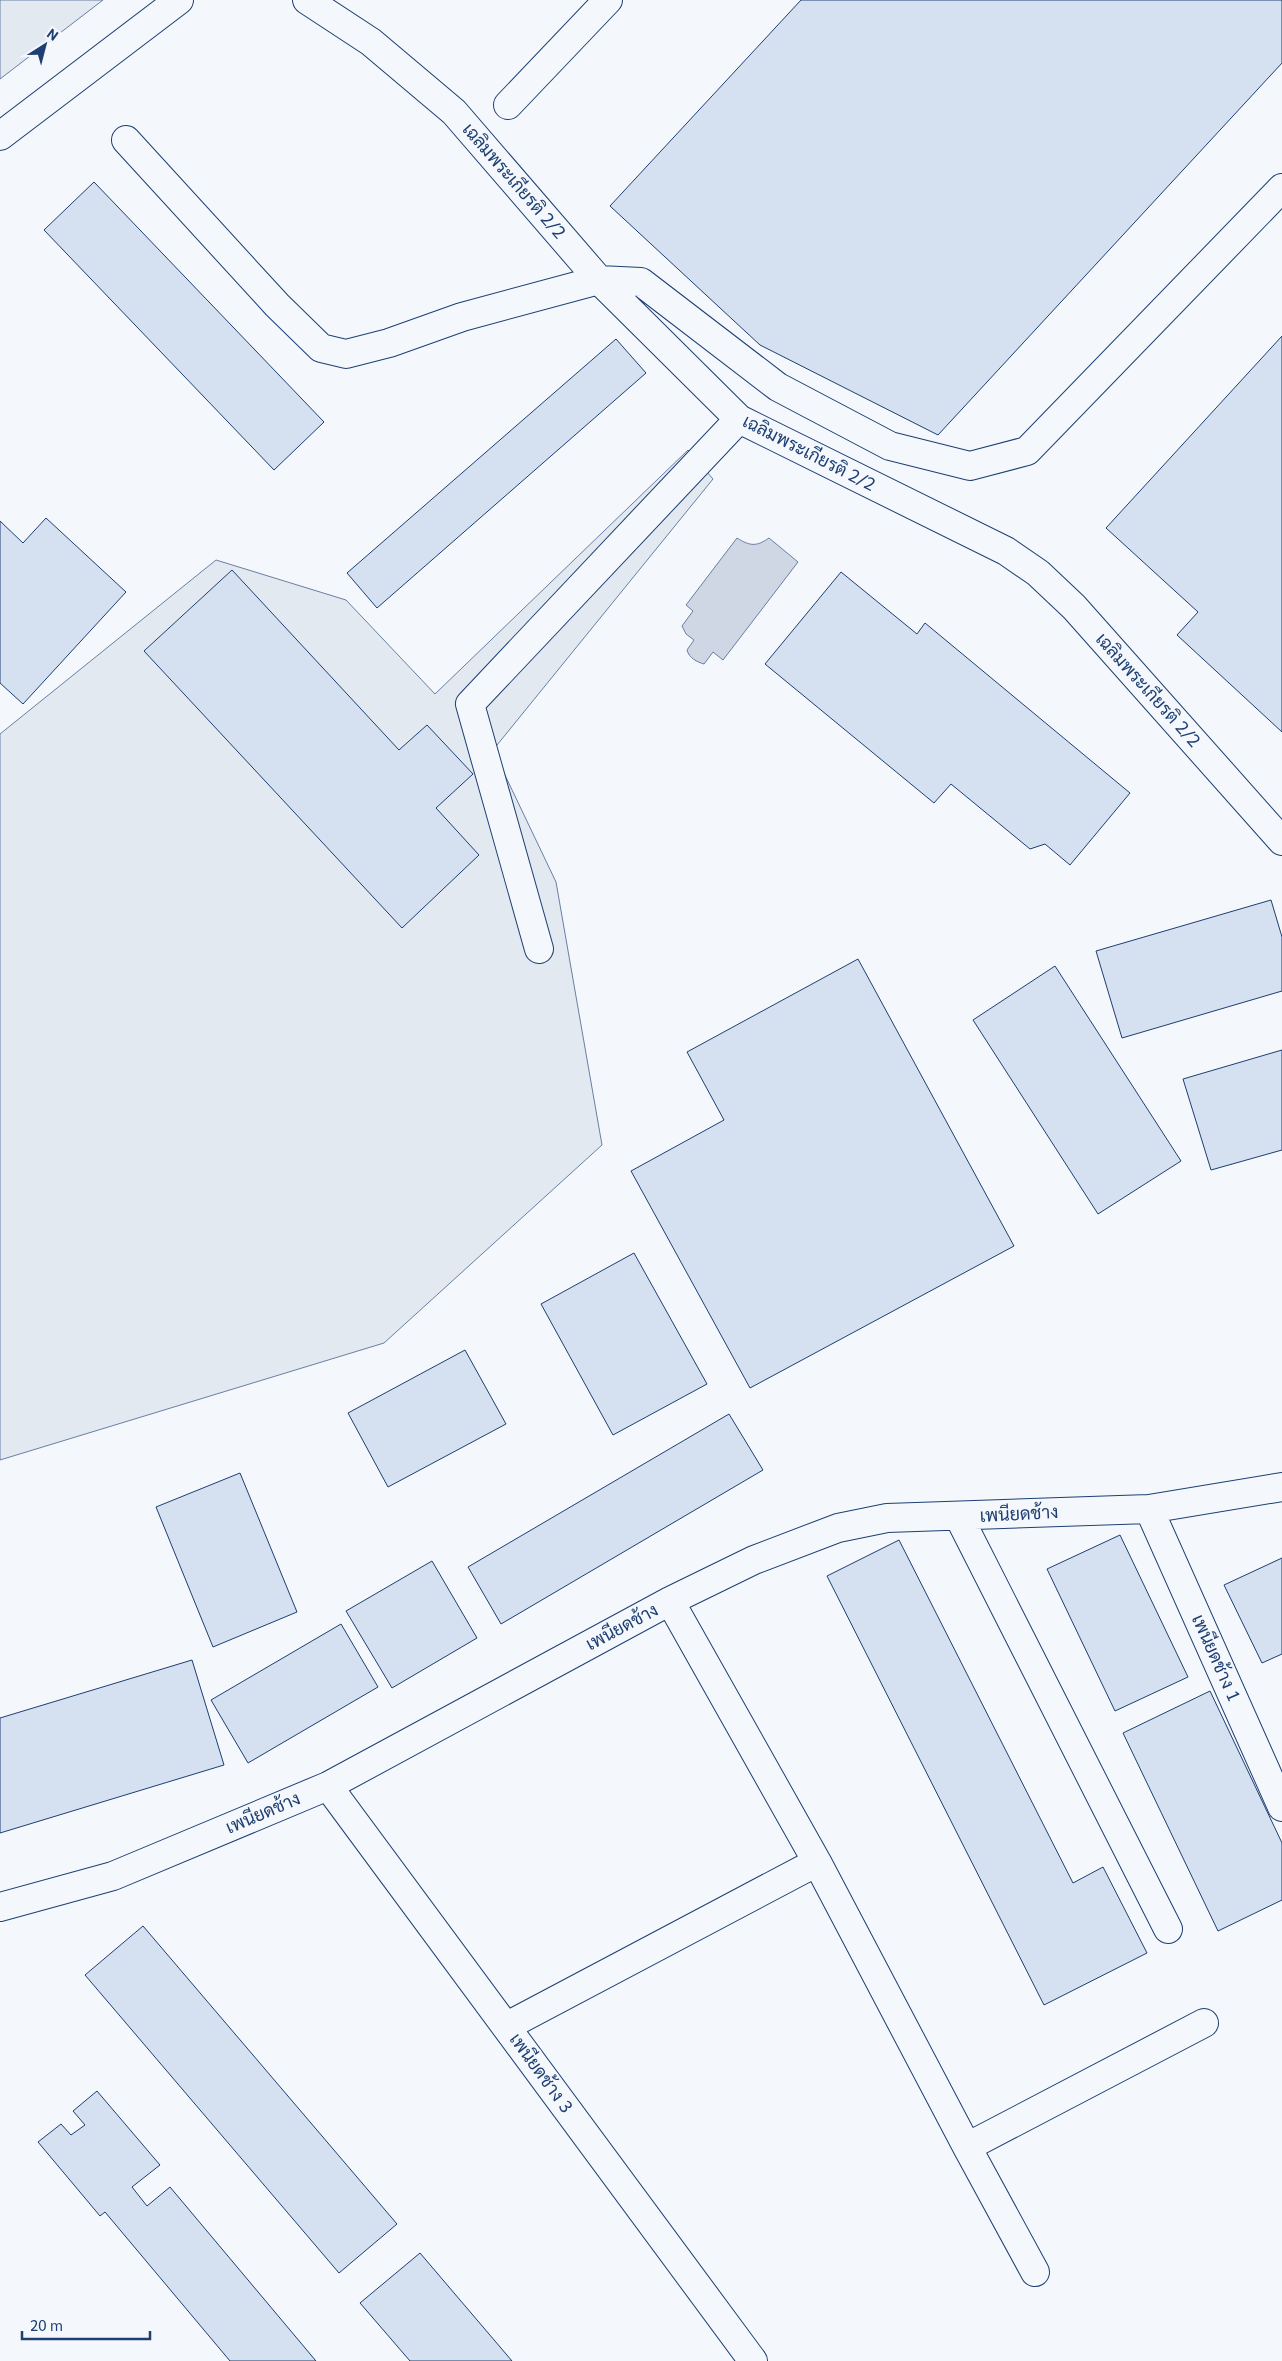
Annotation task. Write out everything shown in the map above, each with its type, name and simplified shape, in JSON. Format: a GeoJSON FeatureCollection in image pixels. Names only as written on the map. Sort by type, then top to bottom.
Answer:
{"type":"FeatureCollection","features":[{"type":"Feature","properties":{"kind":"street"},"geometry":{"type":"LineString","coordinates":[[0,136],[179,0]]}},
{"type":"Feature","properties":{"kind":"street","name":"เฉลิมพระเกียรติ 2/2"},"geometry":{"type":"LineString","coordinates":[[307,0],[370,42],[454,112],[599,280],[739,419],[1006,551],[1038,573],[1074,607],[1282,841]]}},
{"type":"Feature","properties":{"kind":"street"},"geometry":{"type":"LineString","coordinates":[[508,105],[608,0]]}},
{"type":"Feature","properties":{"kind":"street"},"geometry":{"type":"LineString","coordinates":[[126,140],[277,306],[321,348],[346,354],[388,342],[462,316],[599,280],[640,282],[778,387],[890,446],[970,466],[1027,451],[1282,188]]}},
{"type":"Feature","properties":{"kind":"street"},"geometry":{"type":"LineString","coordinates":[[539,950],[470,704],[739,419]]}},
{"type":"Feature","properties":{"kind":"street","name":"เพนียดช้าง"},"geometry":{"type":"LineString","coordinates":[[0,1907],[113,1876],[328,1786],[670,1601],[754,1560],[838,1528],[887,1518],[1149,1509],[1282,1487]]}},
{"type":"Feature","properties":{"kind":"street","name":"เพนียดช้าง 1"},"geometry":{"type":"LineString","coordinates":[[1149,1509],[1282,1807]]}},
{"type":"Feature","properties":{"kind":"street"},"geometry":{"type":"LineString","coordinates":[[959,1517],[1168,1929]]}},
{"type":"Feature","properties":{"kind":"street"},"geometry":{"type":"LineString","coordinates":[[670,1601],[817,1862],[966,2146],[1035,2272]]}},
{"type":"Feature","properties":{"kind":"street","name":"เพนียดช้าง 3"},"geometry":{"type":"LineString","coordinates":[[328,1786],[753,2361]]}},
{"type":"Feature","properties":{"kind":"street"},"geometry":{"type":"LineString","coordinates":[[507,2026],[817,1862]]}},
{"type":"Feature","properties":{"kind":"street"},"geometry":{"type":"LineString","coordinates":[[966,2146],[1204,2023]]}},
{"type":"Feature","properties":{"kind":"shaded area"},"geometry":{"type":"Polygon","coordinates":[[[0,0],[103,0],[0,79],[0,0]]]}},
{"type":"Feature","properties":{"kind":"shaded area"},"geometry":{"type":"Polygon","coordinates":[[[688,450],[713,479],[493,750],[556,882],[602,1145],[384,1343],[0,1460],[0,734],[216,560],[346,600],[435,694],[688,450]]]}},
{"type":"Feature","properties":{"kind":"shaded area"},"geometry":{"type":"Polygon","coordinates":[[[737,538],[746,543],[757,544],[769,538],[798,562],[723,660],[713,652],[704,664],[694,659],[687,650],[694,640],[686,634],[682,626],[693,611],[686,605],[737,538]]]}},
{"type":"Feature","properties":{"kind":"building"},"geometry":{"type":"Polygon","coordinates":[[[801,0],[1282,0],[1282,63],[938,435],[760,345],[610,206],[801,0]]]}},
{"type":"Feature","properties":{"kind":"building"},"geometry":{"type":"Polygon","coordinates":[[[94,182],[324,422],[274,470],[44,230],[94,182]]]}},
{"type":"Feature","properties":{"kind":"building"},"geometry":{"type":"Polygon","coordinates":[[[1282,336],[1282,732],[1177,635],[1198,612],[1106,528],[1282,336]]]}},
{"type":"Feature","properties":{"kind":"building"},"geometry":{"type":"Polygon","coordinates":[[[616,339],[646,373],[377,608],[347,573],[616,339]]]}},
{"type":"Feature","properties":{"kind":"building"},"geometry":{"type":"Polygon","coordinates":[[[46,518],[126,592],[23,704],[0,683],[0,521],[23,543],[46,518]]]}},
{"type":"Feature","properties":{"kind":"building"},"geometry":{"type":"Polygon","coordinates":[[[232,570],[399,750],[427,725],[473,774],[436,808],[479,855],[402,928],[144,651],[232,570]]]}},
{"type":"Feature","properties":{"kind":"building"},"geometry":{"type":"Polygon","coordinates":[[[841,572],[917,634],[925,623],[1130,793],[1070,865],[1045,844],[1030,849],[951,784],[934,803],[765,664],[841,572]]]}},
{"type":"Feature","properties":{"kind":"building"},"geometry":{"type":"Polygon","coordinates":[[[1271,900],[1282,937],[1282,991],[1122,1038],[1096,951],[1271,900]]]}},
{"type":"Feature","properties":{"kind":"building"},"geometry":{"type":"Polygon","coordinates":[[[858,959],[1014,1246],[750,1388],[631,1171],[724,1120],[687,1052],[858,959]]]}},
{"type":"Feature","properties":{"kind":"building"},"geometry":{"type":"Polygon","coordinates":[[[1055,966],[1181,1161],[1098,1214],[973,1020],[1055,966]]]}},
{"type":"Feature","properties":{"kind":"building"},"geometry":{"type":"Polygon","coordinates":[[[1282,1050],[1282,1150],[1211,1170],[1183,1079],[1282,1050]]]}},
{"type":"Feature","properties":{"kind":"building"},"geometry":{"type":"Polygon","coordinates":[[[634,1253],[707,1384],[613,1435],[541,1304],[634,1253]]]}},
{"type":"Feature","properties":{"kind":"building"},"geometry":{"type":"Polygon","coordinates":[[[465,1350],[506,1424],[388,1487],[348,1413],[465,1350]]]}},
{"type":"Feature","properties":{"kind":"building"},"geometry":{"type":"Polygon","coordinates":[[[729,1414],[763,1470],[501,1624],[468,1567],[729,1414]]]}},
{"type":"Feature","properties":{"kind":"building"},"geometry":{"type":"Polygon","coordinates":[[[240,1473],[297,1612],[213,1647],[156,1507],[240,1473]]]}},
{"type":"Feature","properties":{"kind":"building"},"geometry":{"type":"Polygon","coordinates":[[[1120,1535],[1188,1677],[1115,1711],[1047,1569],[1120,1535]]]}},
{"type":"Feature","properties":{"kind":"building"},"geometry":{"type":"Polygon","coordinates":[[[899,1540],[1073,1883],[1103,1867],[1147,1953],[1044,2005],[827,1576],[899,1540]]]}},
{"type":"Feature","properties":{"kind":"building"},"geometry":{"type":"Polygon","coordinates":[[[1282,1558],[1282,1654],[1262,1663],[1224,1585],[1282,1558]]]}},
{"type":"Feature","properties":{"kind":"building"},"geometry":{"type":"Polygon","coordinates":[[[432,1561],[477,1638],[392,1688],[346,1611],[432,1561]]]}},
{"type":"Feature","properties":{"kind":"building"},"geometry":{"type":"Polygon","coordinates":[[[341,1624],[378,1687],[248,1763],[211,1700],[341,1624]]]}},
{"type":"Feature","properties":{"kind":"building"},"geometry":{"type":"Polygon","coordinates":[[[192,1660],[224,1765],[0,1833],[0,1718],[192,1660]]]}},
{"type":"Feature","properties":{"kind":"building"},"geometry":{"type":"Polygon","coordinates":[[[1210,1691],[1282,1843],[1282,1900],[1218,1931],[1123,1733],[1210,1691]]]}},
{"type":"Feature","properties":{"kind":"building"},"geometry":{"type":"Polygon","coordinates":[[[143,1926],[397,2224],[339,2273],[85,1975],[143,1926]]]}},
{"type":"Feature","properties":{"kind":"building"},"geometry":{"type":"Polygon","coordinates":[[[97,2091],[160,2165],[132,2187],[147,2206],[170,2187],[316,2361],[230,2361],[105,2212],[100,2216],[38,2142],[61,2124],[71,2135],[85,2125],[73,2111],[97,2091]]]}},
{"type":"Feature","properties":{"kind":"building"},"geometry":{"type":"Polygon","coordinates":[[[420,2253],[512,2361],[410,2361],[360,2303],[420,2253]]]}}]}
